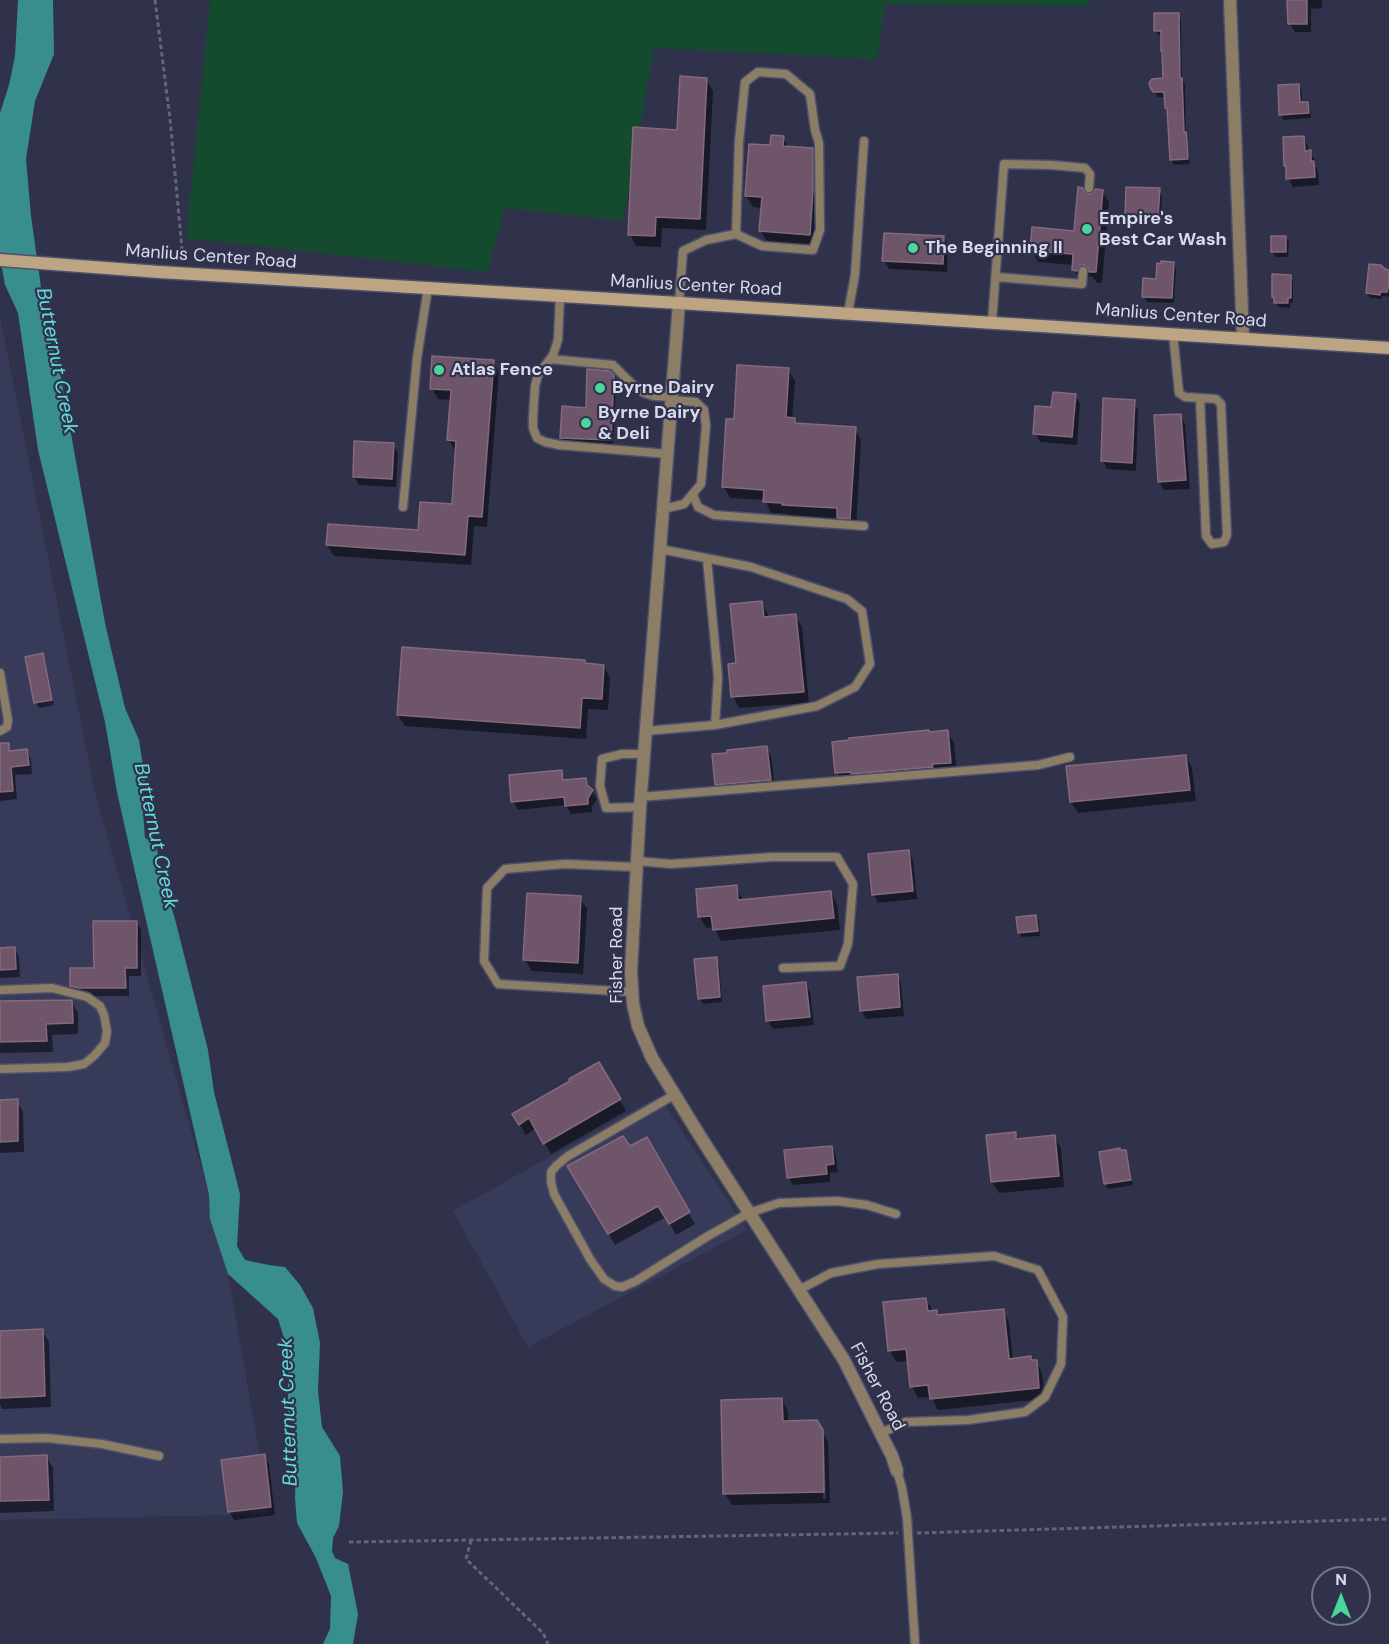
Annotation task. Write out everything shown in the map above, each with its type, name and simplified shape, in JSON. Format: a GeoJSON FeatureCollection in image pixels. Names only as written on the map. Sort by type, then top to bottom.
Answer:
{"type":"FeatureCollection","features":[{"type":"Feature","properties":{"kind":"main road","name":"Manlius Center Road"},"geometry":{"type":"LineString","coordinates":[[0,260],[184,274],[1389,348]]}},
{"type":"Feature","properties":{"kind":"street"},"geometry":{"type":"LineString","coordinates":[[1230,0],[1243,338]]}},
{"type":"Feature","properties":{"kind":"street","name":"Fisher Road"},"geometry":{"type":"LineString","coordinates":[[679,303],[640,802],[631,971],[633,1004],[638,1026],[652,1058],[844,1360],[892,1456],[897,1471]]}},
{"type":"Feature","properties":{"kind":"lane"},"geometry":{"type":"LineString","coordinates":[[679,303],[683,251],[706,240],[736,234],[762,246],[813,250],[820,230],[819,143],[814,130],[810,93],[786,74],[758,72],[745,82],[739,141],[736,234]]}},
{"type":"Feature","properties":{"kind":"lane"},"geometry":{"type":"LineString","coordinates":[[848,313],[855,275],[864,141]]}},
{"type":"Feature","properties":{"kind":"lane"},"geometry":{"type":"LineString","coordinates":[[992,322],[1004,164],[1085,168],[1090,174],[1089,188]]}},
{"type":"Feature","properties":{"kind":"lane"},"geometry":{"type":"LineString","coordinates":[[996,276],[1082,284],[1083,271]]}},
{"type":"Feature","properties":{"kind":"lane"},"geometry":{"type":"LineString","coordinates":[[403,507],[417,358],[428,288]]}},
{"type":"Feature","properties":{"kind":"lane"},"geometry":{"type":"LineString","coordinates":[[560,296],[558,340],[554,355],[538,375],[535,386],[533,428],[537,438],[559,445],[668,454]]}},
{"type":"Feature","properties":{"kind":"lane"},"geometry":{"type":"LineString","coordinates":[[1173,333],[1179,393],[1185,397],[1216,399],[1221,404],[1227,535],[1224,542],[1212,544],[1206,536],[1200,398]]}},
{"type":"Feature","properties":{"kind":"lane"},"geometry":{"type":"LineString","coordinates":[[550,359],[613,365],[644,393],[696,402],[704,410],[706,426],[701,484],[684,504],[663,509]]}},
{"type":"Feature","properties":{"kind":"lane"},"geometry":{"type":"LineString","coordinates":[[693,495],[698,507],[714,515],[864,526]]}},
{"type":"Feature","properties":{"kind":"lane"},"geometry":{"type":"LineString","coordinates":[[645,731],[715,725],[817,706],[855,687],[870,664],[862,611],[847,599],[751,567],[660,549]]}},
{"type":"Feature","properties":{"kind":"lane"},"geometry":{"type":"LineString","coordinates":[[707,559],[718,677],[715,725]]}},
{"type":"Feature","properties":{"kind":"lane"},"geometry":{"type":"LineString","coordinates":[[0,673],[8,720],[7,727],[0,730]]}},
{"type":"Feature","properties":{"kind":"lane"},"geometry":{"type":"LineString","coordinates":[[644,754],[622,754],[602,759],[600,786],[606,808],[640,802],[1038,765],[1070,757]]}},
{"type":"Feature","properties":{"kind":"lane"},"geometry":{"type":"LineString","coordinates":[[632,992],[498,984],[484,961],[487,888],[505,869],[565,864],[671,864],[772,857],[837,857],[853,884],[849,944],[840,966],[783,968]]}},
{"type":"Feature","properties":{"kind":"lane"},"geometry":{"type":"LineString","coordinates":[[0,990],[52,988],[87,997],[100,1005],[107,1031],[105,1043],[84,1064],[68,1067],[0,1069]]}},
{"type":"Feature","properties":{"kind":"lane"},"geometry":{"type":"LineString","coordinates":[[674,1095],[568,1156],[551,1172],[554,1194],[590,1259],[604,1279],[615,1286],[628,1285],[749,1213],[779,1203],[837,1201],[867,1205],[896,1214]]}},
{"type":"Feature","properties":{"kind":"lane"},"geometry":{"type":"LineString","coordinates":[[799,1290],[831,1273],[878,1264],[994,1256],[1038,1270],[1063,1317],[1061,1364],[1045,1397],[1024,1412],[968,1420],[906,1422],[881,1433]]}},
{"type":"Feature","properties":{"kind":"lane"},"geometry":{"type":"LineString","coordinates":[[0,1439],[47,1438],[102,1444],[159,1456]]}},
{"type":"Feature","properties":{"kind":"lane","name":"Fisher Road"},"geometry":{"type":"LineString","coordinates":[[897,1471],[902,1488],[908,1533],[915,1644]]}},
{"type":"Feature","properties":{"kind":"path"},"geometry":{"type":"LineString","coordinates":[[154,0],[170,119],[184,274]]}},
{"type":"Feature","properties":{"kind":"path"},"geometry":{"type":"LineString","coordinates":[[349,1542],[908,1533],[1389,1519]]}},
{"type":"Feature","properties":{"kind":"path"},"geometry":{"type":"LineString","coordinates":[[471,1540],[466,1559],[543,1633],[548,1644]]}},
{"type":"Feature","properties":{"kind":"shaded area"},"geometry":{"type":"Polygon","coordinates":[[[210,0],[1089,0],[1090,6],[885,4],[877,59],[654,48],[623,221],[505,208],[487,272],[186,238],[210,0]]]}},
{"type":"Feature","properties":{"kind":"shaded area"},"geometry":{"type":"Polygon","coordinates":[[[0,317],[95,793],[209,1195],[228,1274],[270,1514],[0,1520],[0,317]]]}},
{"type":"Feature","properties":{"kind":"shaded area"},"geometry":{"type":"Polygon","coordinates":[[[659,1096],[747,1230],[528,1347],[453,1211],[659,1096]]]}},
{"type":"Feature","properties":{"kind":"water","name":"Butternut Creek"},"geometry":{"type":"Polygon","coordinates":[[[18,0],[53,0],[54,54],[35,101],[26,159],[31,216],[47,330],[59,367],[105,623],[125,708],[139,740],[145,779],[143,812],[145,838],[156,843],[160,870],[175,919],[208,1050],[214,1092],[240,1194],[237,1246],[245,1260],[285,1267],[300,1285],[313,1308],[320,1343],[318,1391],[322,1427],[340,1456],[343,1492],[339,1526],[333,1538],[332,1551],[335,1558],[348,1564],[358,1614],[353,1644],[323,1644],[330,1629],[331,1596],[316,1558],[297,1523],[295,1498],[297,1440],[294,1423],[288,1414],[288,1369],[284,1338],[278,1319],[228,1274],[210,1219],[209,1195],[117,792],[105,722],[38,450],[18,313],[5,285],[0,257],[0,113],[15,56],[18,0]]]}},
{"type":"Feature","properties":{"kind":"building"},"geometry":{"type":"Polygon","coordinates":[[[1287,0],[1307,0],[1307,24],[1288,24],[1287,0]]]}},
{"type":"Feature","properties":{"kind":"building"},"geometry":{"type":"Polygon","coordinates":[[[1154,13],[1179,13],[1180,78],[1182,78],[1184,132],[1186,132],[1188,159],[1170,160],[1164,93],[1153,92],[1149,83],[1152,79],[1163,78],[1161,31],[1154,31],[1154,13]]]}},
{"type":"Feature","properties":{"kind":"building"},"geometry":{"type":"Polygon","coordinates":[[[680,76],[707,78],[700,219],[656,217],[655,236],[628,235],[633,127],[677,130],[680,76]]]}},
{"type":"Feature","properties":{"kind":"building"},"geometry":{"type":"Polygon","coordinates":[[[1299,84],[1300,102],[1308,102],[1309,113],[1279,115],[1278,85],[1299,84]]]}},
{"type":"Feature","properties":{"kind":"building"},"geometry":{"type":"Polygon","coordinates":[[[771,135],[784,136],[783,146],[813,148],[810,235],[759,231],[762,197],[745,196],[749,144],[770,145],[771,135]]]}},
{"type":"Feature","properties":{"kind":"building"},"geometry":{"type":"Polygon","coordinates":[[[1304,136],[1305,151],[1311,150],[1311,161],[1314,161],[1315,177],[1286,179],[1283,137],[1304,136]]]}},
{"type":"Feature","properties":{"kind":"building","name":"Empire's Best Car Wash"},"geometry":{"type":"Polygon","coordinates":[[[1078,187],[1083,188],[1088,194],[1095,189],[1103,190],[1096,272],[1089,272],[1084,265],[1080,266],[1077,271],[1072,270],[1073,254],[1030,251],[1032,227],[1074,231],[1078,187]]]}},
{"type":"Feature","properties":{"kind":"building"},"geometry":{"type":"Polygon","coordinates":[[[1126,187],[1160,188],[1158,217],[1125,216],[1126,187]]]}},
{"type":"Feature","properties":{"kind":"building","name":"The Beginning II"},"geometry":{"type":"Polygon","coordinates":[[[884,233],[944,236],[943,264],[882,261],[884,233]]]}},
{"type":"Feature","properties":{"kind":"building"},"geometry":{"type":"Polygon","coordinates":[[[1271,236],[1286,236],[1286,252],[1271,252],[1271,236]]]}},
{"type":"Feature","properties":{"kind":"building"},"geometry":{"type":"Polygon","coordinates":[[[1161,261],[1174,262],[1172,298],[1142,297],[1143,278],[1156,279],[1157,263],[1161,264],[1161,261]]]}},
{"type":"Feature","properties":{"kind":"building"},"geometry":{"type":"Polygon","coordinates":[[[1369,264],[1381,265],[1389,270],[1387,292],[1380,292],[1380,295],[1366,293],[1369,264]]]}},
{"type":"Feature","properties":{"kind":"building"},"geometry":{"type":"Polygon","coordinates":[[[1272,274],[1291,275],[1291,298],[1288,298],[1288,303],[1274,303],[1272,274]]]}},
{"type":"Feature","properties":{"kind":"building"},"geometry":{"type":"Polygon","coordinates":[[[432,356],[494,360],[482,517],[468,516],[465,555],[326,545],[328,524],[418,530],[420,502],[452,504],[456,441],[447,440],[451,390],[430,389],[432,356]]]}},
{"type":"Feature","properties":{"kind":"building"},"geometry":{"type":"Polygon","coordinates":[[[737,365],[789,368],[786,417],[795,418],[795,423],[856,427],[850,519],[837,518],[837,508],[763,502],[764,490],[722,487],[726,419],[734,419],[737,365]]]}},
{"type":"Feature","properties":{"kind":"building","name":"Byrne Dairy & Deli"},"geometry":{"type":"Polygon","coordinates":[[[587,369],[610,371],[614,375],[611,440],[560,438],[562,406],[586,408],[587,369]]]}},
{"type":"Feature","properties":{"kind":"building"},"geometry":{"type":"Polygon","coordinates":[[[1053,392],[1076,394],[1072,437],[1033,434],[1035,406],[1051,407],[1053,392]]]}},
{"type":"Feature","properties":{"kind":"building"},"geometry":{"type":"Polygon","coordinates":[[[1103,398],[1135,400],[1132,463],[1101,461],[1103,398]]]}},
{"type":"Feature","properties":{"kind":"building"},"geometry":{"type":"Polygon","coordinates":[[[1181,414],[1186,480],[1158,482],[1154,415],[1181,414]]]}},
{"type":"Feature","properties":{"kind":"building"},"geometry":{"type":"Polygon","coordinates":[[[354,441],[394,443],[392,479],[353,477],[354,441]]]}},
{"type":"Feature","properties":{"kind":"building"},"geometry":{"type":"Polygon","coordinates":[[[762,601],[764,617],[796,614],[804,692],[731,697],[728,664],[736,663],[730,604],[762,601]]]}},
{"type":"Feature","properties":{"kind":"building"},"geometry":{"type":"Polygon","coordinates":[[[402,647],[585,660],[585,663],[604,665],[602,699],[582,698],[580,728],[397,715],[402,647]]]}},
{"type":"Feature","properties":{"kind":"building"},"geometry":{"type":"Polygon","coordinates":[[[43,653],[52,700],[34,703],[25,657],[43,653]]]}},
{"type":"Feature","properties":{"kind":"building"},"geometry":{"type":"Polygon","coordinates":[[[929,730],[929,732],[948,730],[951,763],[932,764],[933,767],[851,774],[851,772],[835,773],[832,742],[849,740],[849,738],[929,730]]]}},
{"type":"Feature","properties":{"kind":"building"},"geometry":{"type":"Polygon","coordinates":[[[0,743],[9,743],[9,751],[27,749],[29,765],[11,767],[13,791],[0,792],[0,743]]]}},
{"type":"Feature","properties":{"kind":"building"},"geometry":{"type":"Polygon","coordinates":[[[767,746],[771,780],[715,785],[712,754],[767,746]]]}},
{"type":"Feature","properties":{"kind":"building"},"geometry":{"type":"Polygon","coordinates":[[[1186,755],[1190,790],[1070,802],[1066,766],[1186,755]]]}},
{"type":"Feature","properties":{"kind":"building"},"geometry":{"type":"Polygon","coordinates":[[[562,770],[563,780],[586,778],[587,785],[593,790],[588,798],[588,804],[565,806],[564,797],[511,802],[509,775],[562,770]]]}},
{"type":"Feature","properties":{"kind":"building"},"geometry":{"type":"Polygon","coordinates":[[[909,850],[913,891],[872,895],[868,854],[909,850]]]}},
{"type":"Feature","properties":{"kind":"building"},"geometry":{"type":"Polygon","coordinates":[[[737,885],[738,900],[831,891],[834,918],[713,930],[711,916],[698,917],[696,889],[737,885]]]}},
{"type":"Feature","properties":{"kind":"building"},"geometry":{"type":"Polygon","coordinates":[[[527,893],[581,896],[578,963],[523,960],[527,893]]]}},
{"type":"Feature","properties":{"kind":"building"},"geometry":{"type":"Polygon","coordinates":[[[1036,915],[1038,931],[1018,933],[1016,917],[1036,915]]]}},
{"type":"Feature","properties":{"kind":"building"},"geometry":{"type":"Polygon","coordinates":[[[93,921],[137,921],[137,968],[125,968],[126,988],[70,986],[70,968],[94,968],[93,921]]]}},
{"type":"Feature","properties":{"kind":"building"},"geometry":{"type":"Polygon","coordinates":[[[15,947],[16,969],[0,970],[0,948],[15,947]]]}},
{"type":"Feature","properties":{"kind":"building"},"geometry":{"type":"Polygon","coordinates":[[[717,957],[720,997],[698,999],[694,959],[717,957]]]}},
{"type":"Feature","properties":{"kind":"building"},"geometry":{"type":"Polygon","coordinates":[[[898,974],[900,1007],[860,1011],[857,977],[898,974]]]}},
{"type":"Feature","properties":{"kind":"building"},"geometry":{"type":"Polygon","coordinates":[[[806,982],[810,1017],[766,1021],[763,986],[806,982]]]}},
{"type":"Feature","properties":{"kind":"building"},"geometry":{"type":"Polygon","coordinates":[[[72,1000],[73,1023],[46,1024],[47,1041],[0,1042],[0,1001],[72,1000]]]}},
{"type":"Feature","properties":{"kind":"building"},"geometry":{"type":"Polygon","coordinates":[[[599,1062],[621,1099],[543,1144],[529,1118],[519,1125],[512,1114],[599,1062]]]}},
{"type":"Feature","properties":{"kind":"building"},"geometry":{"type":"Polygon","coordinates":[[[18,1099],[18,1141],[0,1142],[0,1100],[18,1099]]]}},
{"type":"Feature","properties":{"kind":"building"},"geometry":{"type":"Polygon","coordinates":[[[1016,1132],[1016,1139],[1055,1135],[1059,1176],[991,1182],[986,1135],[1016,1132]]]}},
{"type":"Feature","properties":{"kind":"building"},"geometry":{"type":"Polygon","coordinates":[[[623,1136],[630,1146],[647,1137],[690,1212],[669,1224],[658,1206],[608,1234],[567,1166],[623,1136]]]}},
{"type":"Feature","properties":{"kind":"building"},"geometry":{"type":"Polygon","coordinates":[[[832,1146],[834,1164],[826,1165],[827,1174],[787,1178],[784,1150],[832,1146]]]}},
{"type":"Feature","properties":{"kind":"building"},"geometry":{"type":"Polygon","coordinates":[[[1120,1148],[1120,1150],[1126,1150],[1131,1180],[1104,1184],[1099,1152],[1120,1148]]]}},
{"type":"Feature","properties":{"kind":"building"},"geometry":{"type":"Polygon","coordinates":[[[926,1298],[928,1311],[937,1310],[937,1315],[1004,1309],[1009,1359],[1031,1356],[1031,1360],[1037,1360],[1039,1388],[930,1399],[928,1385],[910,1387],[906,1349],[888,1351],[883,1302],[926,1298]]]}},
{"type":"Feature","properties":{"kind":"building"},"geometry":{"type":"Polygon","coordinates":[[[43,1329],[45,1396],[0,1398],[0,1331],[43,1329]]]}},
{"type":"Feature","properties":{"kind":"building"},"geometry":{"type":"Polygon","coordinates":[[[782,1398],[783,1421],[817,1420],[823,1430],[824,1492],[723,1494],[721,1400],[782,1398]]]}},
{"type":"Feature","properties":{"kind":"building"},"geometry":{"type":"Polygon","coordinates":[[[265,1454],[271,1507],[228,1512],[221,1460],[265,1454]]]}},
{"type":"Feature","properties":{"kind":"building"},"geometry":{"type":"Polygon","coordinates":[[[47,1455],[49,1500],[0,1501],[0,1457],[47,1455]]]}},
{"type":"Feature","properties":{"kind":"place","name":"Empire's Best Car Wash"},"geometry":{"type":"Point","coordinates":[1087,229]}},
{"type":"Feature","properties":{"kind":"place","name":"The Beginning II"},"geometry":{"type":"Point","coordinates":[913,248]}},
{"type":"Feature","properties":{"kind":"place","name":"Atlas Fence"},"geometry":{"type":"Point","coordinates":[439,370]}},
{"type":"Feature","properties":{"kind":"place","name":"Byrne Dairy"},"geometry":{"type":"Point","coordinates":[600,388]}},
{"type":"Feature","properties":{"kind":"place","name":"Byrne Dairy & Deli"},"geometry":{"type":"Point","coordinates":[586,423]}}]}
